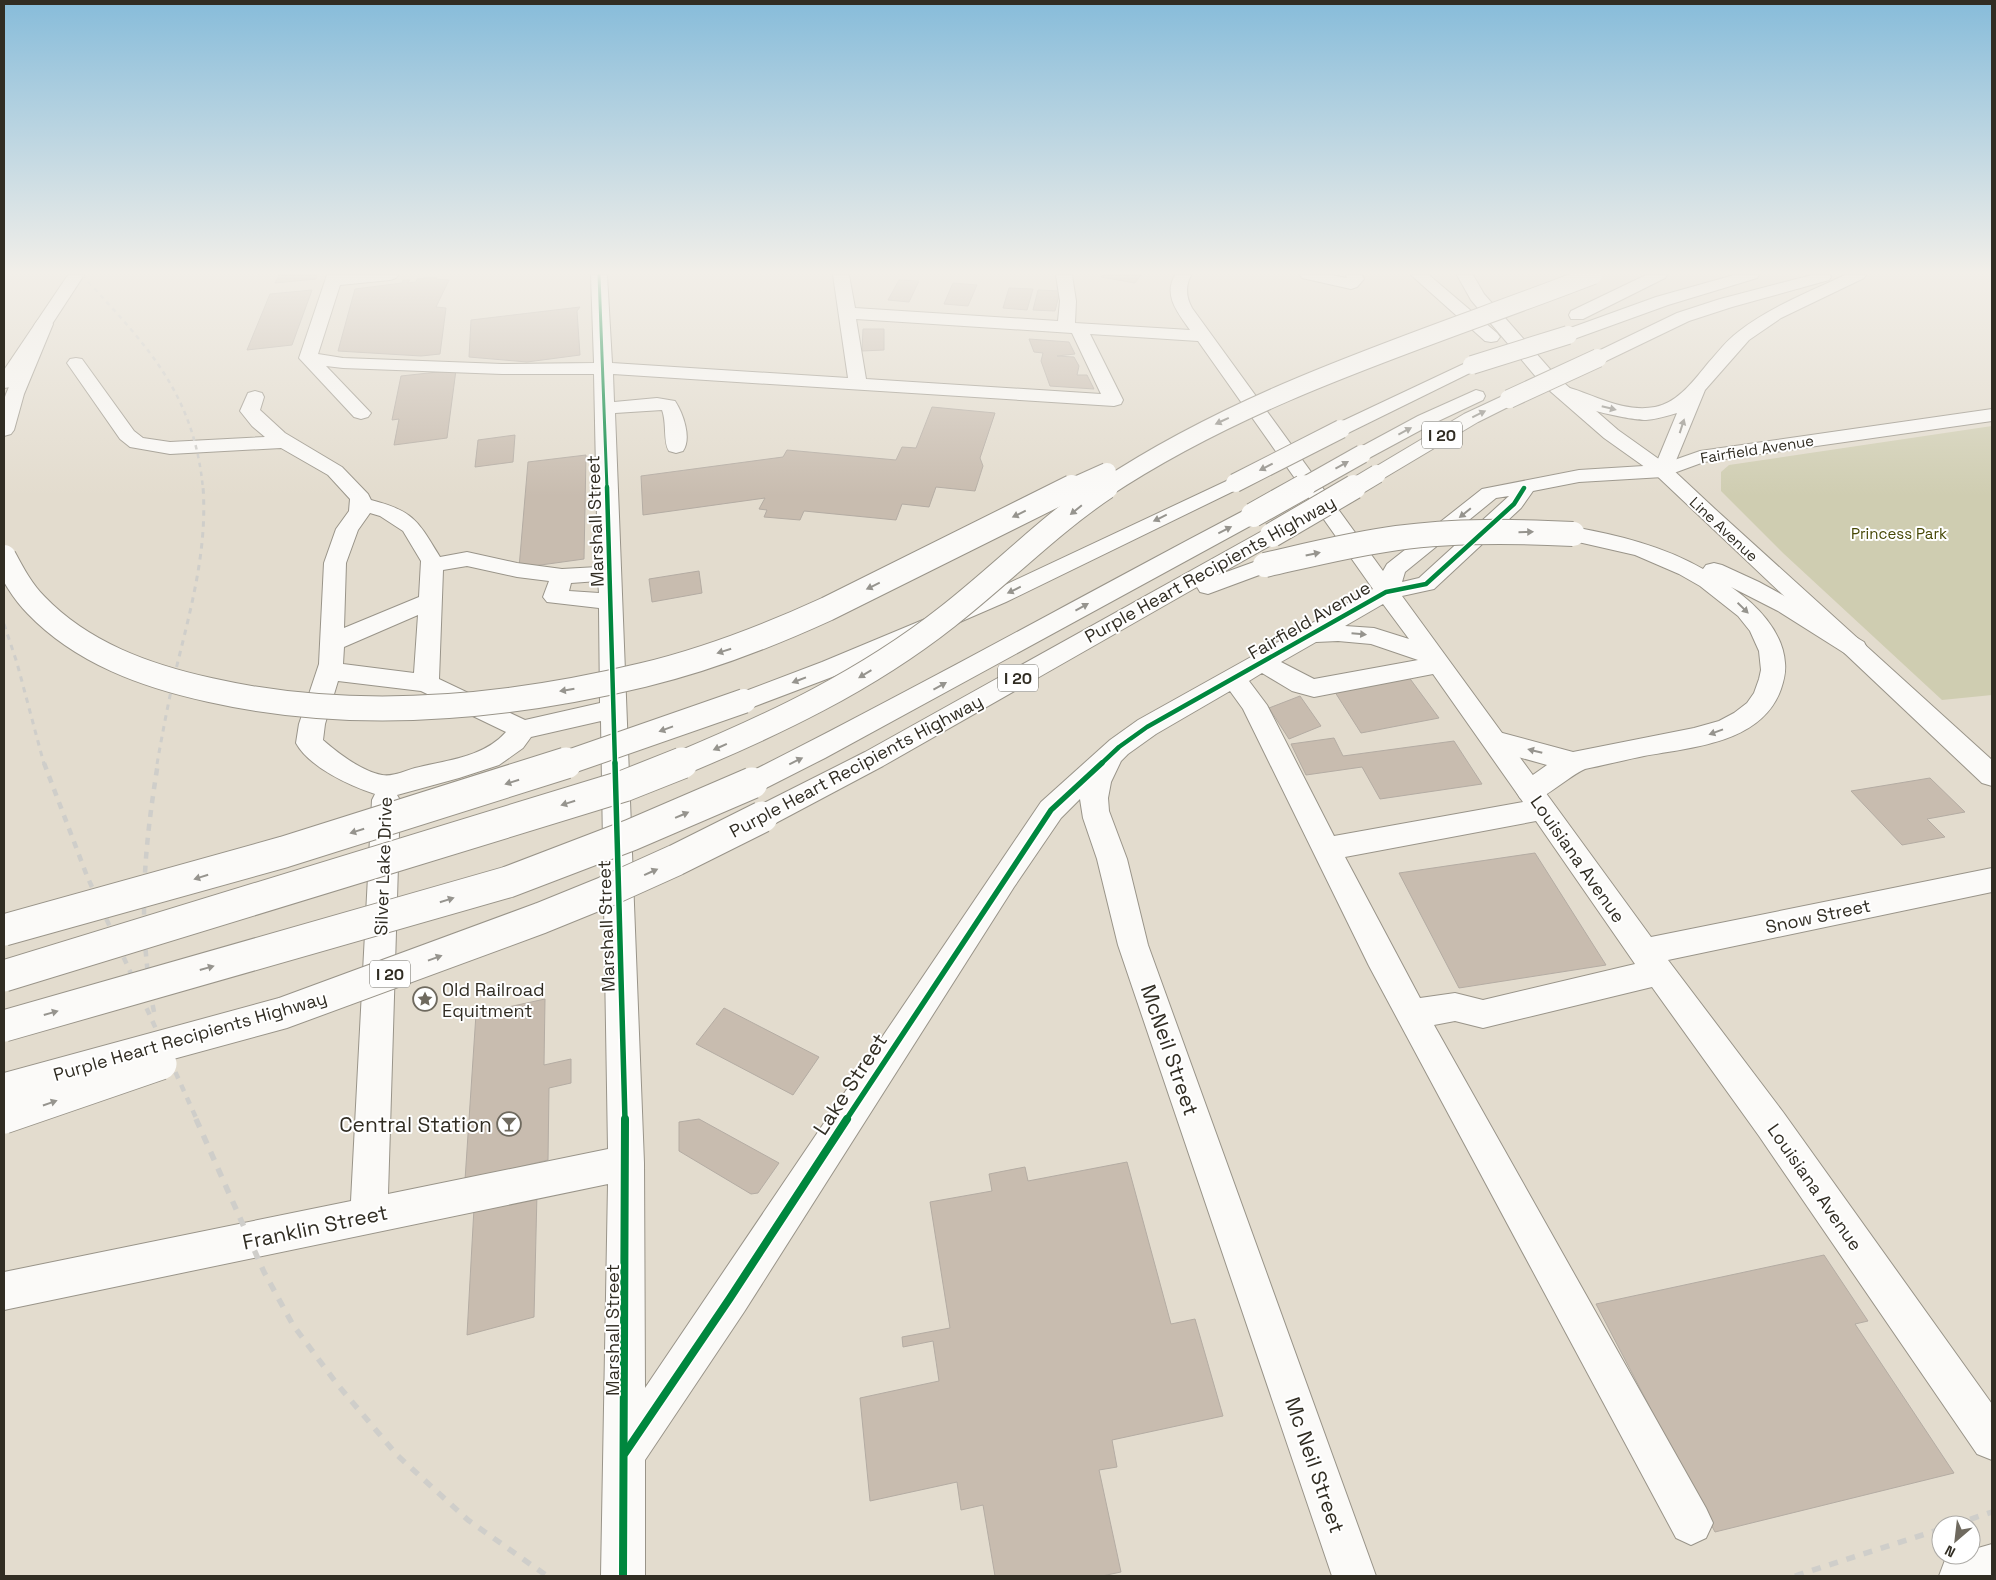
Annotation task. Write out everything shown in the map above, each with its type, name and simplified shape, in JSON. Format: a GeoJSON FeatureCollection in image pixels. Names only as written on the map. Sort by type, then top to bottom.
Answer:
{"type":"FeatureCollection","features":[{"type":"Feature","properties":{"kind":"main road"},"geometry":{"type":"LineString","coordinates":[[4,383],[27,349]]}},
{"type":"Feature","properties":{"kind":"main road"},"geometry":{"type":"LineString","coordinates":[[4,430],[15,394],[34,349]]}},
{"type":"Feature","properties":{"kind":"main road"},"geometry":{"type":"LineString","coordinates":[[308,358],[311,349]]}},
{"type":"Feature","properties":{"kind":"main road","name":"Marshall Street"},"geometry":{"type":"LineString","coordinates":[[603,349],[626,1162],[624,1576]]}},
{"type":"Feature","properties":{"kind":"main road"},"geometry":{"type":"LineString","coordinates":[[852,349],[858,385]]}},
{"type":"Feature","properties":{"kind":"main road"},"geometry":{"type":"LineString","coordinates":[[308,358],[343,363],[502,369],[604,368],[1114,400],[1085,349]]}},
{"type":"Feature","properties":{"kind":"main road","name":"Louisiana Avenue"},"geometry":{"type":"LineString","coordinates":[[1212,349],[1495,741],[1651,962],[1771,1124],[1992,1439]]}},
{"type":"Feature","properties":{"kind":"main road"},"geometry":{"type":"LineString","coordinates":[[4,976],[624,786],[760,730],[868,673],[921,637],[989,585],[1076,509],[1127,473],[1205,429],[1264,401],[1400,349]]}},
{"type":"Feature","properties":{"kind":"main road"},"geometry":{"type":"LineString","coordinates":[[1506,349],[1556,386],[1610,409],[1636,414],[1654,413],[1671,408],[1697,388],[1731,349]]}},
{"type":"Feature","properties":{"kind":"main road"},"geometry":{"type":"LineString","coordinates":[[4,930],[183,882],[368,827],[599,753],[831,668],[998,597],[1235,483],[1472,365],[1521,349]]}},
{"type":"Feature","properties":{"kind":"main road","name":"Line Avenue"},"geometry":{"type":"LineString","coordinates":[[1523,349],[1556,386],[1611,434],[1663,471],[1707,514],[1855,648],[1992,776]]}},
{"type":"Feature","properties":{"kind":"main road","name":"Purple Heart Recipients Highway"},"geometry":{"type":"LineString","coordinates":[[4,1089],[283,1013],[541,918],[606,892],[676,860],[874,759],[998,690],[1377,474],[1470,418],[1503,393],[1605,349]]}},
{"type":"Feature","properties":{"kind":"main road"},"geometry":{"type":"LineString","coordinates":[[308,358],[361,413]]}},
{"type":"Feature","properties":{"kind":"main road"},"geometry":{"type":"LineString","coordinates":[[76,363],[127,435],[137,443],[170,448],[282,442]]}},
{"type":"Feature","properties":{"kind":"main road"},"geometry":{"type":"LineString","coordinates":[[1663,471],[1697,388]]}},
{"type":"Feature","properties":{"kind":"main road"},"geometry":{"type":"LineString","coordinates":[[4,1026],[508,882],[577,858],[638,833],[752,783],[865,726],[1425,420],[1503,393]]}},
{"type":"Feature","properties":{"kind":"main road"},"geometry":{"type":"LineString","coordinates":[[255,397],[250,411],[260,425],[282,442],[332,468],[361,498],[360,512],[347,529],[335,563],[331,664],[312,724],[309,743],[324,757],[359,777],[386,786],[477,763],[503,750],[518,738],[522,730]]}},
{"type":"Feature","properties":{"kind":"main road"},"geometry":{"type":"LineString","coordinates":[[606,408],[657,404],[668,405],[672,410],[676,426],[676,447]]}},
{"type":"Feature","properties":{"kind":"main road","name":"Fairfield Avenue"},"geometry":{"type":"LineString","coordinates":[[1386,592],[1395,569],[1489,493],[1524,488],[1579,476],[1663,471],[1700,457],[1992,415]]}},
{"type":"Feature","properties":{"kind":"main road"},"geometry":{"type":"LineString","coordinates":[[4,557],[11,573],[22,590],[44,615],[63,630],[109,657],[166,679],[234,696],[333,707],[402,708],[464,704],[519,698],[618,680],[668,668],[737,647],[821,611],[1060,493],[1111,471],[1160,454]]}},
{"type":"Feature","properties":{"kind":"main road","name":"Fairfield Avenue"},"geometry":{"type":"LineString","coordinates":[[1119,747],[1147,727],[1386,592],[1426,584],[1514,504],[1524,488]]}},
{"type":"Feature","properties":{"kind":"main road"},"geometry":{"type":"LineString","coordinates":[[361,504],[388,511],[411,527],[432,561],[426,683]]}},
{"type":"Feature","properties":{"kind":"main road"},"geometry":{"type":"LineString","coordinates":[[1045,662],[1182,598],[1265,565],[1374,541],[1438,534],[1535,532],[1584,535],[1674,555],[1725,574],[1810,619],[1855,648]]}},
{"type":"Feature","properties":{"kind":"main road"},"geometry":{"type":"LineString","coordinates":[[1495,741],[1574,762],[1635,748],[1708,735],[1733,726],[1748,718],[1763,702],[1770,690],[1774,670],[1768,642],[1748,614],[1728,594],[1702,577],[1664,558],[1584,535]]}},
{"type":"Feature","properties":{"kind":"main road"},"geometry":{"type":"LineString","coordinates":[[432,565],[467,559],[517,570],[562,576],[610,573]]}},
{"type":"Feature","properties":{"kind":"main road"},"geometry":{"type":"LineString","coordinates":[[562,576],[555,598],[611,601]]}},
{"type":"Feature","properties":{"kind":"main road"},"geometry":{"type":"LineString","coordinates":[[332,643],[430,601]]}},
{"type":"Feature","properties":{"kind":"main road"},"geometry":{"type":"LineString","coordinates":[[1310,634],[1345,633],[1374,636],[1437,661]]}},
{"type":"Feature","properties":{"kind":"main road"},"geometry":{"type":"LineString","coordinates":[[1263,662],[1301,685],[1314,688],[1437,661]]}},
{"type":"Feature","properties":{"kind":"main road"},"geometry":{"type":"LineString","coordinates":[[329,671],[426,683],[506,720],[522,730],[614,708]]}},
{"type":"Feature","properties":{"kind":"main road"},"geometry":{"type":"LineString","coordinates":[[1234,679],[1254,704],[1380,956],[1691,1522]]}},
{"type":"Feature","properties":{"kind":"main road","name":"McNeil Street"},"geometry":{"type":"LineString","coordinates":[[1119,747],[1101,773],[1094,790],[1097,820],[1111,857],[1133,945],[1276,1354]]}},
{"type":"Feature","properties":{"kind":"main road","name":"Lake Street"},"geometry":{"type":"LineString","coordinates":[[625,1453],[730,1298],[1051,810],[1119,747]]}},
{"type":"Feature","properties":{"kind":"main road"},"geometry":{"type":"LineString","coordinates":[[1325,849],[1536,800],[1574,762]]}},
{"type":"Feature","properties":{"kind":"main road","name":"Silver Lake Drive"},"geometry":{"type":"LineString","coordinates":[[369,1216],[386,786]]}},
{"type":"Feature","properties":{"kind":"main road","name":"Snow Street"},"geometry":{"type":"LineString","coordinates":[[1412,1014],[1455,1007],[1483,1014],[1651,962],[1992,880]]}},
{"type":"Feature","properties":{"kind":"main road"},"geometry":{"type":"LineString","coordinates":[[4,1118],[182,1057],[283,1013]]}},
{"type":"Feature","properties":{"kind":"main road","name":"Franklin Street"},"geometry":{"type":"LineString","coordinates":[[4,1291],[626,1162]]}},
{"type":"Feature","properties":{"kind":"main road","name":"Mc Neil Street"},"geometry":{"type":"LineString","coordinates":[[1276,1354],[1354,1576]]}},
{"type":"Feature","properties":{"kind":"main road"},"geometry":{"type":"LineString","coordinates":[[1961,1576],[1992,1566]]}},
{"type":"Feature","properties":{"kind":"green space","name":"Princess Park"},"geometry":{"type":"Polygon","coordinates":[[[1992,426],[1992,695],[1942,700],[1783,553],[1721,491],[1721,472],[1729,465],[1992,426]]]}},
{"type":"Feature","properties":{"kind":"building"},"geometry":{"type":"Polygon","coordinates":[[[339,349],[441,349],[440,354],[421,356],[338,351],[339,349]]]}},
{"type":"Feature","properties":{"kind":"building"},"geometry":{"type":"Polygon","coordinates":[[[469,349],[580,349],[580,355],[527,362],[469,357],[469,349]]]}},
{"type":"Feature","properties":{"kind":"building"},"geometry":{"type":"Polygon","coordinates":[[[862,349],[884,349],[884,350],[862,351],[862,349]]]}},
{"type":"Feature","properties":{"kind":"building"},"geometry":{"type":"Polygon","coordinates":[[[1033,349],[1072,349],[1075,354],[1057,356],[1074,357],[1079,366],[1077,375],[1087,375],[1094,389],[1050,386],[1041,361],[1043,353],[1034,352],[1033,349]]]}},
{"type":"Feature","properties":{"kind":"building"},"geometry":{"type":"Polygon","coordinates":[[[456,370],[447,438],[394,445],[399,419],[392,420],[401,376],[456,370]]]}},
{"type":"Feature","properties":{"kind":"building"},"geometry":{"type":"Polygon","coordinates":[[[932,407],[995,413],[980,458],[983,466],[975,491],[936,487],[929,507],[902,504],[896,520],[804,511],[800,520],[764,517],[767,510],[759,509],[765,498],[643,515],[641,476],[783,457],[787,450],[896,460],[902,447],[916,448],[932,407]]]}},
{"type":"Feature","properties":{"kind":"building"},"geometry":{"type":"Polygon","coordinates":[[[515,435],[513,462],[475,467],[478,440],[515,435]]]}},
{"type":"Feature","properties":{"kind":"building"},"geometry":{"type":"Polygon","coordinates":[[[586,455],[584,559],[519,568],[528,462],[586,455]]]}},
{"type":"Feature","properties":{"kind":"building"},"geometry":{"type":"Polygon","coordinates":[[[699,571],[702,593],[652,602],[649,579],[699,571]]]}},
{"type":"Feature","properties":{"kind":"building"},"geometry":{"type":"Polygon","coordinates":[[[1408,676],[1439,718],[1361,733],[1333,689],[1408,676]]]}},
{"type":"Feature","properties":{"kind":"building"},"geometry":{"type":"Polygon","coordinates":[[[1300,696],[1321,726],[1289,739],[1269,708],[1300,696]]]}},
{"type":"Feature","properties":{"kind":"building"},"geometry":{"type":"Polygon","coordinates":[[[1334,738],[1343,756],[1454,741],[1482,784],[1380,799],[1362,767],[1306,775],[1291,744],[1334,738]]]}},
{"type":"Feature","properties":{"kind":"building"},"geometry":{"type":"Polygon","coordinates":[[[1930,778],[1965,812],[1927,819],[1945,837],[1902,845],[1851,791],[1930,778]]]}},
{"type":"Feature","properties":{"kind":"building"},"geometry":{"type":"Polygon","coordinates":[[[1535,853],[1606,965],[1459,988],[1399,873],[1535,853]]]}},
{"type":"Feature","properties":{"kind":"building","name":"Central Station"},"geometry":{"type":"Polygon","coordinates":[[[545,999],[544,1065],[571,1059],[571,1083],[549,1088],[548,1160],[465,1180],[476,1014],[545,999]]]}},
{"type":"Feature","properties":{"kind":"building"},"geometry":{"type":"Polygon","coordinates":[[[724,1008],[819,1057],[793,1095],[696,1044],[724,1008]]]}},
{"type":"Feature","properties":{"kind":"building"},"geometry":{"type":"Polygon","coordinates":[[[699,1119],[779,1163],[758,1193],[751,1194],[679,1151],[679,1122],[699,1119]]]}},
{"type":"Feature","properties":{"kind":"building"},"geometry":{"type":"Polygon","coordinates":[[[1127,1162],[1171,1324],[1195,1319],[1223,1416],[1112,1440],[1117,1467],[1099,1470],[1121,1572],[1102,1576],[995,1576],[983,1505],[961,1510],[957,1482],[870,1501],[860,1398],[939,1381],[933,1341],[903,1347],[902,1337],[950,1328],[930,1202],[992,1191],[989,1174],[1025,1167],[1028,1181],[1127,1162]]]}},
{"type":"Feature","properties":{"kind":"building"},"geometry":{"type":"Polygon","coordinates":[[[537,1193],[534,1317],[467,1335],[474,1208],[537,1193]]]}},
{"type":"Feature","properties":{"kind":"building"},"geometry":{"type":"Polygon","coordinates":[[[1824,1255],[1868,1321],[1855,1324],[1954,1473],[1715,1532],[1596,1304],[1824,1255]]]}},
{"type":"Feature","properties":{"kind":"railway"},"geometry":{"type":"LineString","coordinates":[[146,349],[177,396],[189,424],[198,454],[203,489]]}},
{"type":"Feature","properties":{"kind":"railway"},"geometry":{"type":"LineString","coordinates":[[157,764],[171,692],[196,586],[203,537],[203,487]]}},
{"type":"Feature","properties":{"kind":"railway"},"geometry":{"type":"LineString","coordinates":[[4,624],[17,663],[44,764]]}},
{"type":"Feature","properties":{"kind":"railway"},"geometry":{"type":"LineString","coordinates":[[44,763],[87,876],[197,1120]]}},
{"type":"Feature","properties":{"kind":"railway"},"geometry":{"type":"LineString","coordinates":[[154,1012],[145,948],[144,887],[149,826],[158,763]]}},
{"type":"Feature","properties":{"kind":"railway"},"geometry":{"type":"LineString","coordinates":[[196,1119],[264,1272],[293,1325],[337,1384],[397,1455],[468,1520],[547,1576]]}},
{"type":"Feature","properties":{"kind":"railway"},"geometry":{"type":"LineString","coordinates":[[1981,1516],[1992,1512]]}},
{"type":"Feature","properties":{"kind":"railway"},"geometry":{"type":"LineString","coordinates":[[1795,1576],[1931,1532]]}},
{"type":"Feature","properties":{"kind":"cycle path"},"geometry":{"type":"LineString","coordinates":[[602,349],[626,1163],[623,1576]]}},
{"type":"Feature","properties":{"kind":"cycle path"},"geometry":{"type":"LineString","coordinates":[[625,1453],[730,1298],[1051,810],[1119,747],[1147,727],[1386,592],[1426,584],[1514,504],[1524,488]]}},
{"type":"Feature","properties":{"kind":"place","name":"Old Railroad Equitment"},"geometry":{"type":"Point","coordinates":[425,999]}},
{"type":"Feature","properties":{"kind":"place","name":"Central Station"},"geometry":{"type":"Point","coordinates":[509,1124]}}]}
